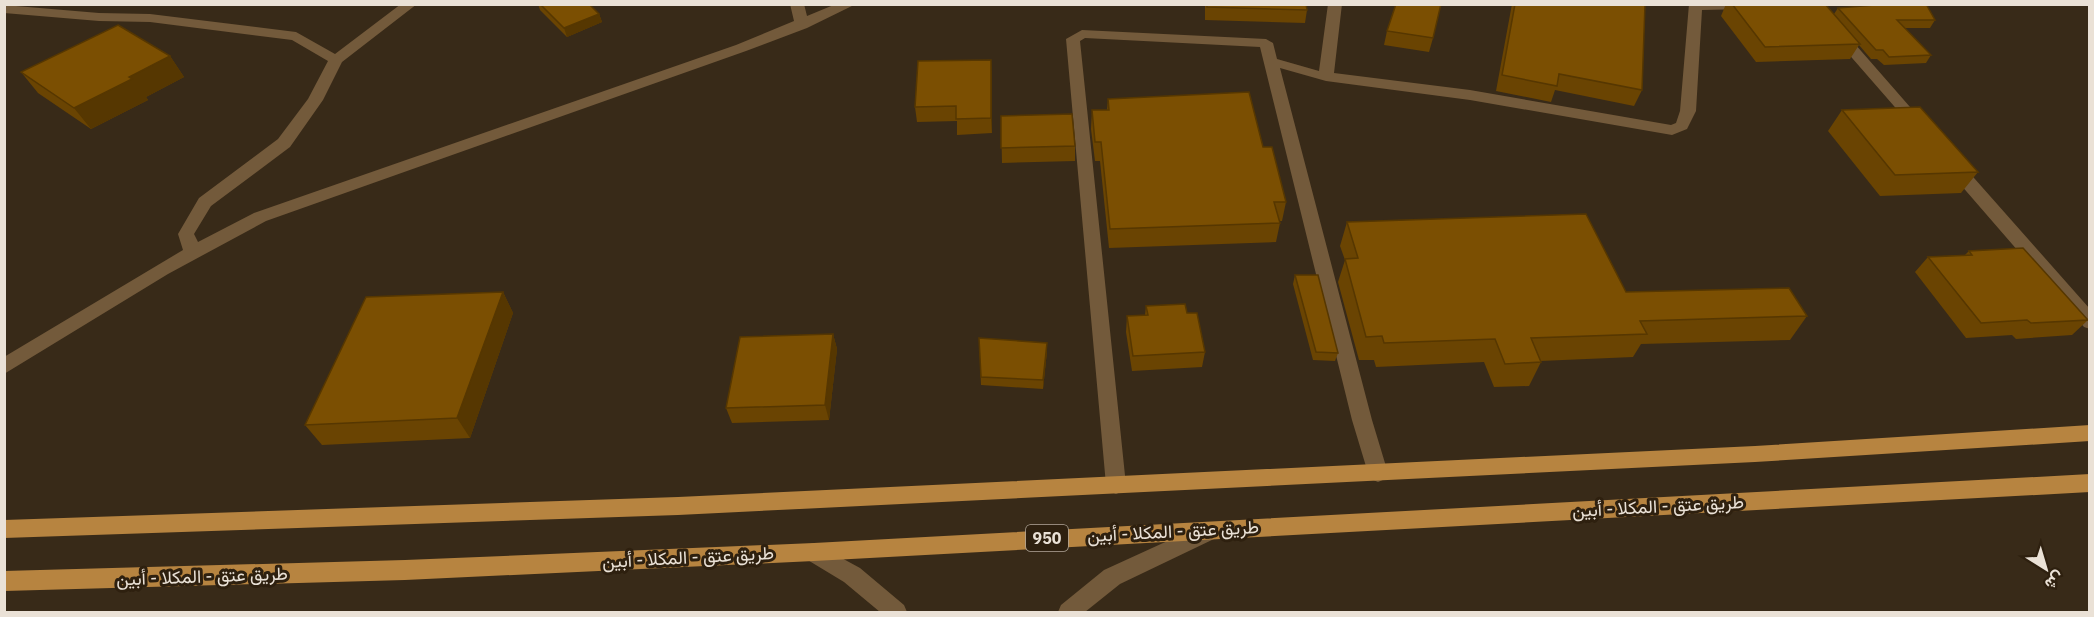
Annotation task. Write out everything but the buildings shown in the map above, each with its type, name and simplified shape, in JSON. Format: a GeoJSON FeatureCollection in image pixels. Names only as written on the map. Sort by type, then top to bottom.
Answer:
{"type":"FeatureCollection","features":[{"type":"Feature","properties":{"kind":"main road"},"geometry":{"type":"LineString","coordinates":[[4,529],[678,506],[1755,454],[2090,433]]}},
{"type":"Feature","properties":{"kind":"main road","name":"طريق عتق - المكلا - أبين"},"geometry":{"type":"LineString","coordinates":[[4,581],[405,570],[814,552],[2090,483]]}},
{"type":"Feature","properties":{"kind":"street"},"geometry":{"type":"LineString","coordinates":[[192,251],[186,234],[205,202],[284,143],[315,100],[336,60],[410,4]]}},
{"type":"Feature","properties":{"kind":"street"},"geometry":{"type":"LineString","coordinates":[[797,4],[802,25]]}},
{"type":"Feature","properties":{"kind":"street"},"geometry":{"type":"LineString","coordinates":[[4,367],[89,312],[192,251],[260,217],[802,25],[849,4]]}},
{"type":"Feature","properties":{"kind":"street"},"geometry":{"type":"LineString","coordinates":[[1326,77],[1335,4]]}},
{"type":"Feature","properties":{"kind":"street"},"geometry":{"type":"LineString","coordinates":[[1273,62],[1326,77],[1470,96],[1672,130],[1682,126],[1688,111],[1696,5],[1796,4]]}},
{"type":"Feature","properties":{"kind":"street"},"geometry":{"type":"LineString","coordinates":[[1815,7],[1840,9]]}},
{"type":"Feature","properties":{"kind":"street"},"geometry":{"type":"LineString","coordinates":[[1815,7],[1926,135]]}},
{"type":"Feature","properties":{"kind":"street"},"geometry":{"type":"LineString","coordinates":[[4,9],[99,17],[150,18],[296,36],[336,60]]}},
{"type":"Feature","properties":{"kind":"street"},"geometry":{"type":"LineString","coordinates":[[1116,485],[1073,39],[1082,34],[1266,43],[1273,62],[1359,408],[1378,472]]}},
{"type":"Feature","properties":{"kind":"street"},"geometry":{"type":"LineString","coordinates":[[1942,153],[2090,322]]}},
{"type":"Feature","properties":{"kind":"street"},"geometry":{"type":"LineString","coordinates":[[1069,612],[1112,577],[1212,529]]}},
{"type":"Feature","properties":{"kind":"street"},"geometry":{"type":"LineString","coordinates":[[814,552],[852,575],[896,612]]}}]}
